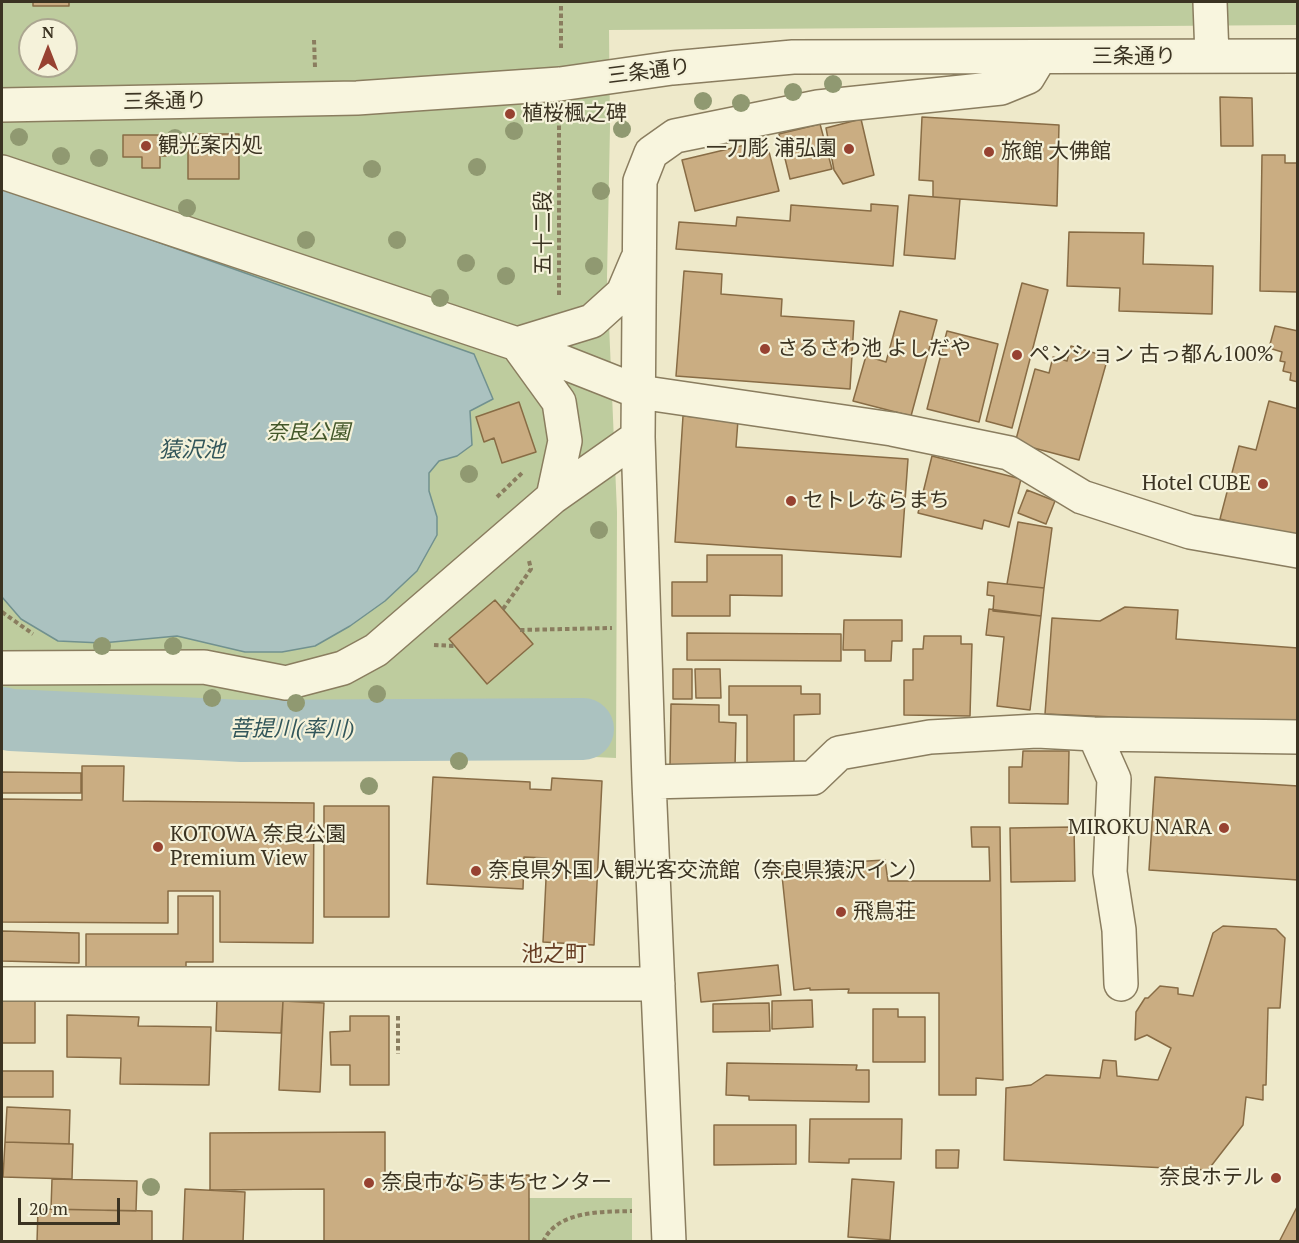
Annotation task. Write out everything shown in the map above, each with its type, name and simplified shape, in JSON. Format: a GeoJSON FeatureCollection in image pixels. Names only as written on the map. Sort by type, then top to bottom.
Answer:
{"type":"FeatureCollection","features":[{"type":"Feature","properties":{"kind":"street"},"geometry":{"type":"LineString","coordinates":[[1210,2],[1212,56]]}},
{"type":"Feature","properties":{"kind":"street","name":"三条通り"},"geometry":{"type":"LineString","coordinates":[[2,105],[559,96],[672,68],[793,57],[1298,56]]}},
{"type":"Feature","properties":{"kind":"street"},"geometry":{"type":"LineString","coordinates":[[669,1242],[649,782],[638,437],[640,181],[651,153],[675,136],[818,107],[1001,88],[1028,77],[1040,57]]}},
{"type":"Feature","properties":{"kind":"street"},"geometry":{"type":"LineString","coordinates":[[2,172],[517,344],[639,392],[892,429],[1009,453],[1082,497],[1190,532],[1298,551]]}},
{"type":"Feature","properties":{"kind":"street"},"geometry":{"type":"LineString","coordinates":[[517,344],[592,321],[623,293],[640,253]]}},
{"type":"Feature","properties":{"kind":"street"},"geometry":{"type":"LineString","coordinates":[[517,344],[559,402],[565,441],[553,497]]}},
{"type":"Feature","properties":{"kind":"street"},"geometry":{"type":"LineString","coordinates":[[2,668],[204,667],[286,682],[343,668],[376,650],[553,497],[638,437]]}},
{"type":"Feature","properties":{"kind":"street"},"geometry":{"type":"LineString","coordinates":[[649,782],[813,778],[838,753],[930,736],[1037,731],[1298,737]]}},
{"type":"Feature","properties":{"kind":"street"},"geometry":{"type":"LineString","coordinates":[[1094,734],[1114,779],[1110,872],[1119,930],[1121,984]]}},
{"type":"Feature","properties":{"kind":"street"},"geometry":{"type":"LineString","coordinates":[[2,984],[658,984]]}},
{"type":"Feature","properties":{"kind":"path"},"geometry":{"type":"LineString","coordinates":[[561,2],[561,48]]}},
{"type":"Feature","properties":{"kind":"path"},"geometry":{"type":"LineString","coordinates":[[314,40],[316,74]]}},
{"type":"Feature","properties":{"kind":"path","name":"五十二段"},"geometry":{"type":"LineString","coordinates":[[559,96],[560,332]]}},
{"type":"Feature","properties":{"kind":"path"},"geometry":{"type":"LineString","coordinates":[[493,501],[523,472]]}},
{"type":"Feature","properties":{"kind":"path"},"geometry":{"type":"LineString","coordinates":[[502,609],[531,569],[529,559]]}},
{"type":"Feature","properties":{"kind":"path"},"geometry":{"type":"LineString","coordinates":[[2,612],[40,638]]}},
{"type":"Feature","properties":{"kind":"path"},"geometry":{"type":"LineString","coordinates":[[520,630],[645,627]]}},
{"type":"Feature","properties":{"kind":"path"},"geometry":{"type":"LineString","coordinates":[[398,1008],[398,1054]]}},
{"type":"Feature","properties":{"kind":"path"},"geometry":{"type":"LineString","coordinates":[[543,1242],[547,1232],[567,1219],[598,1213],[632,1211]]}},
{"type":"Feature","properties":{"kind":"green space","name":"奈良公園"},"geometry":{"type":"Polygon","coordinates":[[[2,2],[1297,2],[1297,25],[609,30],[607,277],[617,512],[616,758],[2,729],[2,2]]]}},
{"type":"Feature","properties":{"kind":"green space"},"geometry":{"type":"Polygon","coordinates":[[[529,1198],[632,1198],[632,1241],[529,1241],[529,1198]]]}},
{"type":"Feature","properties":{"kind":"water","name":"猿沢池"},"geometry":{"type":"Polygon","coordinates":[[[2,187],[474,354],[493,399],[470,411],[472,445],[457,456],[439,461],[429,473],[429,491],[437,517],[437,535],[417,571],[385,601],[350,626],[315,646],[282,652],[245,652],[177,636],[102,643],[58,641],[21,619],[2,597],[2,187]]]}},
{"type":"Feature","properties":{"kind":"building"},"geometry":{"type":"Polygon","coordinates":[[[33,2],[69,2],[69,6],[33,6],[33,2]]]}},
{"type":"Feature","properties":{"kind":"building"},"geometry":{"type":"Polygon","coordinates":[[[1220,97],[1252,98],[1253,146],[1221,146],[1220,97]]]}},
{"type":"Feature","properties":{"kind":"building","name":"旅館 大佛館"},"geometry":{"type":"Polygon","coordinates":[[[922,117],[1059,125],[1057,206],[933,197],[933,181],[919,180],[922,117]]]}},
{"type":"Feature","properties":{"kind":"building","name":"一刀彫 浦弘園"},"geometry":{"type":"Polygon","coordinates":[[[861,119],[874,175],[843,184],[834,170],[826,128],[861,119]]]}},
{"type":"Feature","properties":{"kind":"building"},"geometry":{"type":"Polygon","coordinates":[[[820,124],[832,169],[790,179],[779,134],[820,124]]]}},
{"type":"Feature","properties":{"kind":"building"},"geometry":{"type":"Polygon","coordinates":[[[188,134],[239,134],[239,179],[188,179],[188,134]]]}},
{"type":"Feature","properties":{"kind":"building","name":"観光案内処"},"geometry":{"type":"Polygon","coordinates":[[[123,135],[168,135],[168,156],[160,156],[160,168],[142,168],[142,157],[123,157],[123,135]]]}},
{"type":"Feature","properties":{"kind":"building"},"geometry":{"type":"Polygon","coordinates":[[[766,140],[779,191],[695,211],[682,160],[766,140]]]}},
{"type":"Feature","properties":{"kind":"building"},"geometry":{"type":"Polygon","coordinates":[[[1262,155],[1285,155],[1285,163],[1298,163],[1298,292],[1260,291],[1262,155]]]}},
{"type":"Feature","properties":{"kind":"building"},"geometry":{"type":"Polygon","coordinates":[[[909,195],[960,199],[955,259],[904,255],[909,195]]]}},
{"type":"Feature","properties":{"kind":"building"},"geometry":{"type":"Polygon","coordinates":[[[871,204],[898,206],[893,266],[676,249],[679,222],[736,226],[737,217],[790,221],[791,205],[871,211],[871,204]]]}},
{"type":"Feature","properties":{"kind":"building"},"geometry":{"type":"Polygon","coordinates":[[[1069,232],[1144,233],[1143,264],[1213,266],[1212,314],[1119,311],[1120,288],[1067,286],[1069,232]]]}},
{"type":"Feature","properties":{"kind":"building","name":"さるさわ池 よしだや"},"geometry":{"type":"Polygon","coordinates":[[[684,271],[722,274],[721,294],[782,299],[781,316],[854,321],[850,389],[676,376],[684,271]]]}},
{"type":"Feature","properties":{"kind":"building","name":"ペンション 古っ都ん100%"},"geometry":{"type":"Polygon","coordinates":[[[1022,283],[1048,290],[1012,428],[986,421],[1022,283]]]}},
{"type":"Feature","properties":{"kind":"building"},"geometry":{"type":"Polygon","coordinates":[[[900,311],[937,320],[911,416],[853,401],[866,356],[886,362],[900,311]]]}},
{"type":"Feature","properties":{"kind":"building"},"geometry":{"type":"Polygon","coordinates":[[[1275,326],[1298,331],[1298,382],[1290,380],[1291,373],[1283,371],[1285,362],[1280,361],[1282,352],[1269,348],[1275,326]]]}},
{"type":"Feature","properties":{"kind":"building"},"geometry":{"type":"Polygon","coordinates":[[[947,331],[998,344],[979,422],[927,409],[947,331]]]}},
{"type":"Feature","properties":{"kind":"building"},"geometry":{"type":"Polygon","coordinates":[[[1071,346],[1108,357],[1079,460],[1015,443],[1035,369],[1049,373],[1053,357],[1067,361],[1071,346]]]}},
{"type":"Feature","properties":{"kind":"building","name":"Hotel CUBE"},"geometry":{"type":"Polygon","coordinates":[[[1269,401],[1298,409],[1298,539],[1220,519],[1239,446],[1256,450],[1269,401]]]}},
{"type":"Feature","properties":{"kind":"building"},"geometry":{"type":"Polygon","coordinates":[[[519,402],[536,452],[502,463],[494,438],[484,442],[476,417],[519,402]]]}},
{"type":"Feature","properties":{"kind":"building","name":"セトレならまち"},"geometry":{"type":"Polygon","coordinates":[[[683,416],[738,420],[736,447],[908,459],[901,557],[675,542],[683,416]]]}},
{"type":"Feature","properties":{"kind":"building"},"geometry":{"type":"Polygon","coordinates":[[[932,456],[1021,479],[1009,527],[984,520],[982,529],[918,513],[932,456]]]}},
{"type":"Feature","properties":{"kind":"building"},"geometry":{"type":"Polygon","coordinates":[[[1027,490],[1055,501],[1046,524],[1018,513],[1027,490]]]}},
{"type":"Feature","properties":{"kind":"building"},"geometry":{"type":"Polygon","coordinates":[[[1018,522],[1052,528],[1044,588],[1007,584],[1018,522]]]}},
{"type":"Feature","properties":{"kind":"building"},"geometry":{"type":"Polygon","coordinates":[[[707,555],[782,555],[782,596],[730,595],[730,616],[672,616],[672,582],[707,582],[707,555]]]}},
{"type":"Feature","properties":{"kind":"building"},"geometry":{"type":"Polygon","coordinates":[[[988,582],[1044,588],[1041,616],[993,611],[994,596],[987,595],[988,582]]]}},
{"type":"Feature","properties":{"kind":"building"},"geometry":{"type":"Polygon","coordinates":[[[495,600],[533,644],[487,684],[449,639],[495,600]]]}},
{"type":"Feature","properties":{"kind":"building"},"geometry":{"type":"Polygon","coordinates":[[[1125,607],[1178,610],[1176,639],[1298,648],[1298,725],[1045,714],[1052,618],[1100,621],[1125,607]]]}},
{"type":"Feature","properties":{"kind":"building"},"geometry":{"type":"Polygon","coordinates":[[[989,609],[1041,616],[1030,710],[997,706],[1004,637],[986,635],[989,609]]]}},
{"type":"Feature","properties":{"kind":"building"},"geometry":{"type":"Polygon","coordinates":[[[844,620],[902,620],[902,641],[892,641],[891,661],[865,661],[865,650],[843,650],[844,620]]]}},
{"type":"Feature","properties":{"kind":"building"},"geometry":{"type":"Polygon","coordinates":[[[687,633],[841,634],[841,661],[687,660],[687,633]]]}},
{"type":"Feature","properties":{"kind":"building"},"geometry":{"type":"Polygon","coordinates":[[[924,636],[961,636],[961,644],[972,644],[970,716],[904,715],[904,680],[913,680],[913,649],[923,649],[924,636]]]}},
{"type":"Feature","properties":{"kind":"building"},"geometry":{"type":"Polygon","coordinates":[[[673,669],[692,669],[692,699],[673,699],[673,669]]]}},
{"type":"Feature","properties":{"kind":"building"},"geometry":{"type":"Polygon","coordinates":[[[695,669],[720,669],[721,698],[696,698],[695,669]]]}},
{"type":"Feature","properties":{"kind":"building"},"geometry":{"type":"Polygon","coordinates":[[[729,686],[801,686],[801,694],[820,694],[820,714],[794,715],[794,767],[747,767],[747,715],[729,715],[729,686]]]}},
{"type":"Feature","properties":{"kind":"building"},"geometry":{"type":"Polygon","coordinates":[[[671,704],[719,705],[719,722],[736,723],[735,767],[670,766],[671,704]]]}},
{"type":"Feature","properties":{"kind":"building"},"geometry":{"type":"Polygon","coordinates":[[[1023,751],[1069,751],[1068,804],[1009,803],[1009,767],[1022,767],[1023,751]]]}},
{"type":"Feature","properties":{"kind":"building","name":"KOTOWA 奈良公園 Premium View"},"geometry":{"type":"Polygon","coordinates":[[[82,766],[124,766],[123,801],[314,803],[313,943],[220,942],[220,891],[168,891],[168,923],[2,922],[2,799],[82,800],[82,766]]]}},
{"type":"Feature","properties":{"kind":"building"},"geometry":{"type":"Polygon","coordinates":[[[2,772],[81,773],[81,793],[2,793],[2,772]]]}},
{"type":"Feature","properties":{"kind":"building","name":"奈良県外国人観光客交流館（奈良県猿沢イン）"},"geometry":{"type":"Polygon","coordinates":[[[433,777],[530,782],[530,789],[551,790],[552,778],[602,781],[594,945],[543,942],[547,858],[524,857],[523,889],[427,884],[433,777]]]}},
{"type":"Feature","properties":{"kind":"building","name":"MIROKU NARA"},"geometry":{"type":"Polygon","coordinates":[[[1155,777],[1298,786],[1298,880],[1149,870],[1155,777]]]}},
{"type":"Feature","properties":{"kind":"building"},"geometry":{"type":"Polygon","coordinates":[[[324,806],[389,806],[389,917],[324,917],[324,806]]]}},
{"type":"Feature","properties":{"kind":"building"},"geometry":{"type":"Polygon","coordinates":[[[971,827],[1000,827],[1003,1080],[976,1078],[976,1095],[939,1095],[939,993],[848,993],[849,989],[810,990],[810,988],[794,990],[781,866],[885,860],[888,881],[990,881],[989,847],[972,847],[971,827]]]}},
{"type":"Feature","properties":{"kind":"building"},"geometry":{"type":"Polygon","coordinates":[[[1074,827],[1075,881],[1011,882],[1010,828],[1074,827]]]}},
{"type":"Feature","properties":{"kind":"building"},"geometry":{"type":"Polygon","coordinates":[[[178,896],[213,896],[213,962],[186,962],[186,973],[86,973],[86,934],[178,934],[178,896]]]}},
{"type":"Feature","properties":{"kind":"building"},"geometry":{"type":"Polygon","coordinates":[[[1223,926],[1276,929],[1285,938],[1280,1008],[1268,1008],[1266,1085],[1263,1085],[1263,1100],[1246,1097],[1243,1125],[1208,1170],[1004,1160],[1006,1088],[1031,1085],[1046,1075],[1100,1078],[1103,1060],[1116,1061],[1117,1076],[1158,1080],[1171,1048],[1147,1035],[1135,1040],[1136,1012],[1145,998],[1148,998],[1160,986],[1178,988],[1178,994],[1193,996],[1213,933],[1223,926]]]}},
{"type":"Feature","properties":{"kind":"building"},"geometry":{"type":"Polygon","coordinates":[[[2,931],[79,933],[79,963],[2,961],[2,931]]]}},
{"type":"Feature","properties":{"kind":"building"},"geometry":{"type":"Polygon","coordinates":[[[778,965],[781,995],[701,1002],[698,973],[778,965]]]}},
{"type":"Feature","properties":{"kind":"building"},"geometry":{"type":"Polygon","coordinates":[[[2,995],[35,995],[35,1043],[2,1043],[2,995]]]}},
{"type":"Feature","properties":{"kind":"building"},"geometry":{"type":"Polygon","coordinates":[[[217,998],[283,1001],[281,1033],[216,1031],[217,998]]]}},
{"type":"Feature","properties":{"kind":"building"},"geometry":{"type":"Polygon","coordinates":[[[812,1000],[813,1027],[772,1029],[772,1001],[812,1000]]]}},
{"type":"Feature","properties":{"kind":"building"},"geometry":{"type":"Polygon","coordinates":[[[283,1001],[324,1003],[320,1092],[279,1090],[283,1001]]]}},
{"type":"Feature","properties":{"kind":"building"},"geometry":{"type":"Polygon","coordinates":[[[769,1003],[770,1031],[713,1032],[713,1004],[769,1003]]]}},
{"type":"Feature","properties":{"kind":"building"},"geometry":{"type":"Polygon","coordinates":[[[873,1009],[898,1009],[898,1017],[925,1017],[925,1062],[873,1062],[873,1009]]]}},
{"type":"Feature","properties":{"kind":"building"},"geometry":{"type":"Polygon","coordinates":[[[67,1015],[139,1017],[138,1026],[211,1027],[209,1085],[120,1084],[121,1058],[67,1057],[67,1015]]]}},
{"type":"Feature","properties":{"kind":"building"},"geometry":{"type":"Polygon","coordinates":[[[350,1016],[389,1016],[389,1085],[350,1085],[350,1065],[331,1065],[330,1032],[350,1031],[350,1016]]]}},
{"type":"Feature","properties":{"kind":"building"},"geometry":{"type":"Polygon","coordinates":[[[727,1063],[857,1065],[856,1070],[869,1070],[869,1102],[749,1100],[749,1096],[726,1095],[727,1063]]]}},
{"type":"Feature","properties":{"kind":"building"},"geometry":{"type":"Polygon","coordinates":[[[2,1071],[53,1071],[53,1097],[2,1097],[2,1071]]]}},
{"type":"Feature","properties":{"kind":"building"},"geometry":{"type":"Polygon","coordinates":[[[7,1107],[70,1110],[69,1144],[5,1142],[7,1107]]]}},
{"type":"Feature","properties":{"kind":"building"},"geometry":{"type":"Polygon","coordinates":[[[810,1119],[902,1119],[901,1159],[849,1159],[849,1163],[809,1162],[810,1119]]]}},
{"type":"Feature","properties":{"kind":"building"},"geometry":{"type":"Polygon","coordinates":[[[714,1125],[796,1125],[796,1164],[714,1165],[714,1125]]]}},
{"type":"Feature","properties":{"kind":"building","name":"奈良市ならまちセンター"},"geometry":{"type":"Polygon","coordinates":[[[385,1132],[385,1176],[529,1175],[529,1242],[324,1242],[324,1189],[210,1190],[210,1133],[385,1132]]]}},
{"type":"Feature","properties":{"kind":"building"},"geometry":{"type":"Polygon","coordinates":[[[5,1142],[73,1144],[72,1179],[3,1177],[5,1142]]]}},
{"type":"Feature","properties":{"kind":"building"},"geometry":{"type":"Polygon","coordinates":[[[936,1150],[959,1150],[958,1168],[936,1168],[936,1150]]]}},
{"type":"Feature","properties":{"kind":"building"},"geometry":{"type":"Polygon","coordinates":[[[52,1179],[137,1181],[136,1211],[51,1209],[52,1179]]]}},
{"type":"Feature","properties":{"kind":"building"},"geometry":{"type":"Polygon","coordinates":[[[852,1179],[894,1182],[890,1240],[848,1237],[852,1179]]]}},
{"type":"Feature","properties":{"kind":"building"},"geometry":{"type":"Polygon","coordinates":[[[185,1189],[245,1192],[243,1242],[183,1242],[185,1189]]]}},
{"type":"Feature","properties":{"kind":"building"},"geometry":{"type":"Polygon","coordinates":[[[1298,1205],[1298,1242],[1279,1242],[1298,1205]]]}},
{"type":"Feature","properties":{"kind":"building"},"geometry":{"type":"Polygon","coordinates":[[[38,1209],[152,1211],[152,1242],[37,1242],[38,1209]]]}},
{"type":"Feature","properties":{"kind":"waterway","name":"菩提川(率川)"},"geometry":{"type":"LineString","coordinates":[[2,718],[242,731],[583,729]]}},
{"type":"Feature","properties":{"kind":"place","name":"植桜楓之碑"},"geometry":{"type":"Point","coordinates":[510,114]}},
{"type":"Feature","properties":{"kind":"place","name":"観光案内処"},"geometry":{"type":"Point","coordinates":[146,146]}},
{"type":"Feature","properties":{"kind":"place","name":"一刀彫 浦弘園"},"geometry":{"type":"Point","coordinates":[849,149]}},
{"type":"Feature","properties":{"kind":"place","name":"旅館 大佛館"},"geometry":{"type":"Point","coordinates":[989,152]}},
{"type":"Feature","properties":{"kind":"place","name":"さるさわ池 よしだや"},"geometry":{"type":"Point","coordinates":[765,349]}},
{"type":"Feature","properties":{"kind":"place","name":"ペンション 古っ都ん100%"},"geometry":{"type":"Point","coordinates":[1017,355]}},
{"type":"Feature","properties":{"kind":"place","name":"Hotel CUBE"},"geometry":{"type":"Point","coordinates":[1263,484]}},
{"type":"Feature","properties":{"kind":"place","name":"セトレならまち"},"geometry":{"type":"Point","coordinates":[791,501]}},
{"type":"Feature","properties":{"kind":"place","name":"MIROKU NARA"},"geometry":{"type":"Point","coordinates":[1224,828]}},
{"type":"Feature","properties":{"kind":"place","name":"KOTOWA 奈良公園 Premium View"},"geometry":{"type":"Point","coordinates":[158,847]}},
{"type":"Feature","properties":{"kind":"place","name":"奈良県外国人観光客交流館（奈良県猿沢イン）"},"geometry":{"type":"Point","coordinates":[476,871]}},
{"type":"Feature","properties":{"kind":"place","name":"飛鳥荘"},"geometry":{"type":"Point","coordinates":[841,912]}},
{"type":"Feature","properties":{"kind":"place","name":"奈良ホテル"},"geometry":{"type":"Point","coordinates":[1276,1178]}},
{"type":"Feature","properties":{"kind":"place","name":"奈良市ならまちセンター"},"geometry":{"type":"Point","coordinates":[369,1183]}},
{"type":"Feature","properties":{"kind":"district","name":"池之町"},"geometry":{"type":"Point","coordinates":[554,955]}}]}
